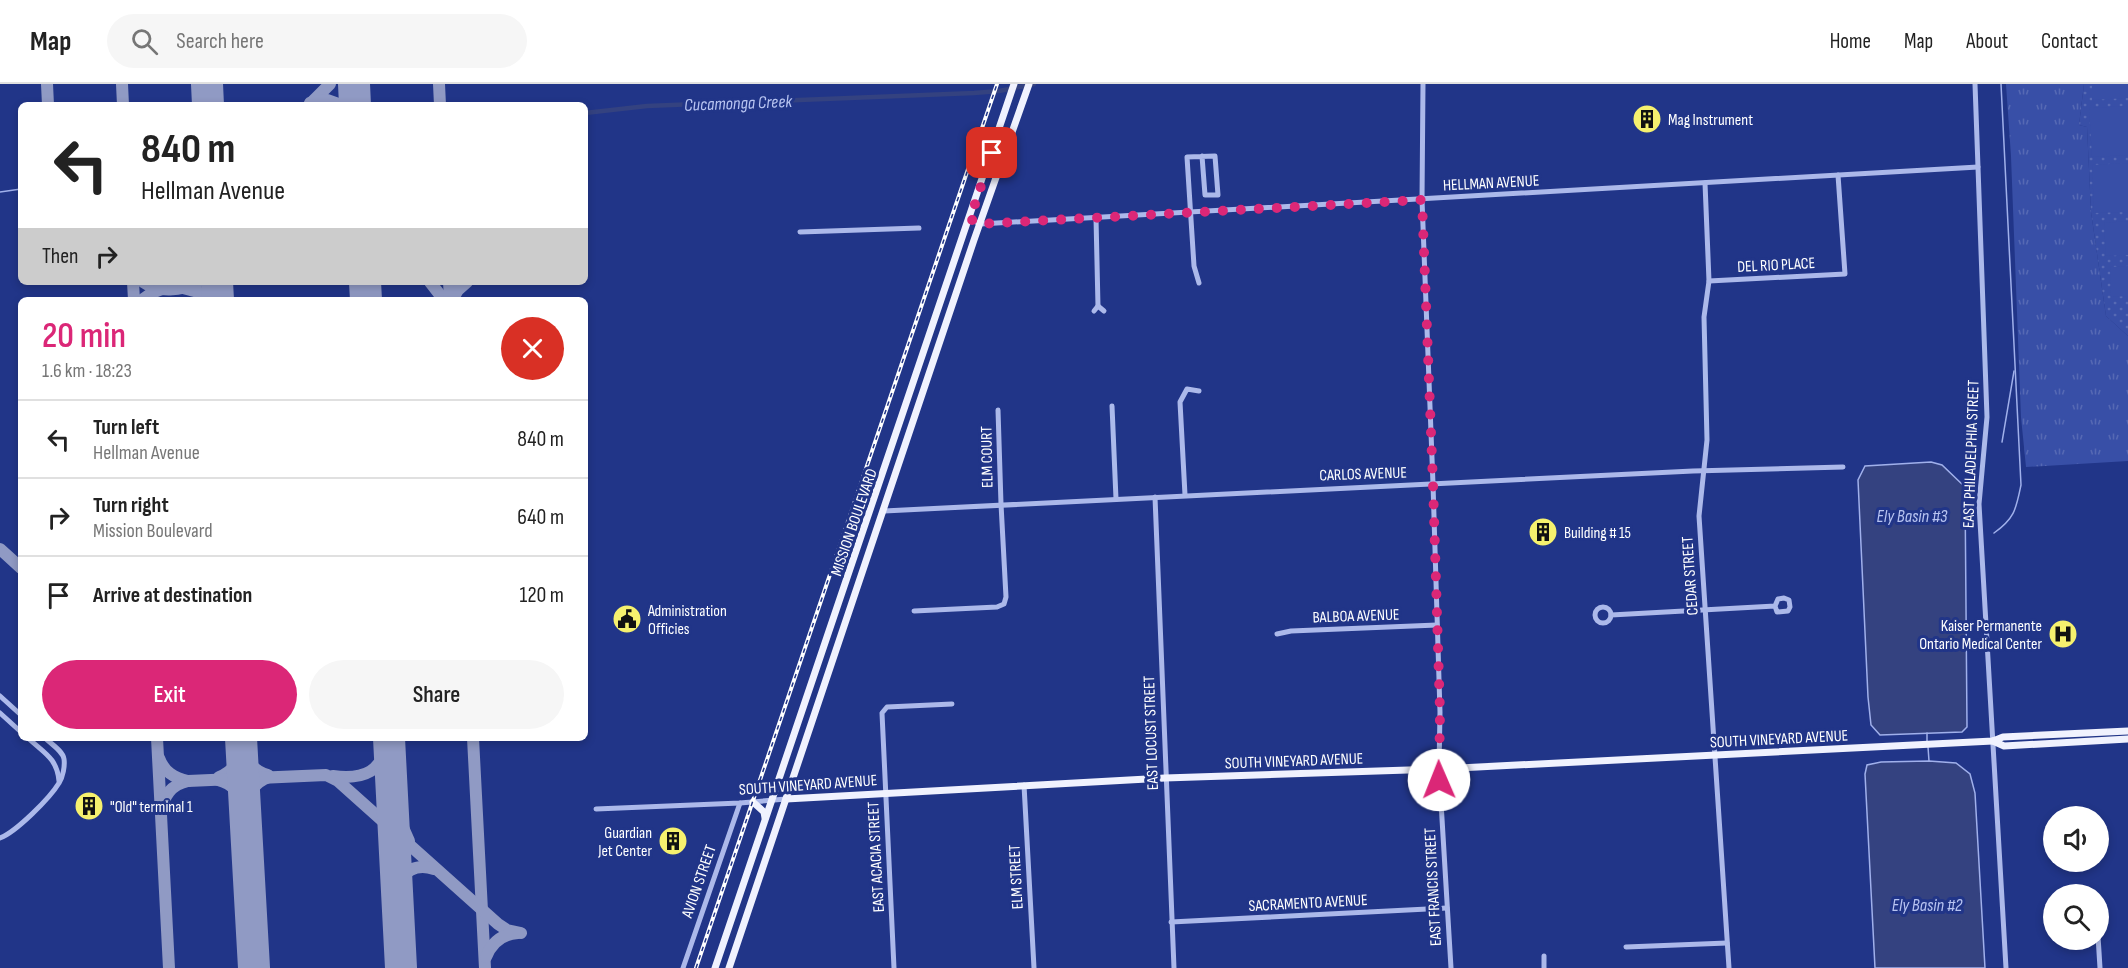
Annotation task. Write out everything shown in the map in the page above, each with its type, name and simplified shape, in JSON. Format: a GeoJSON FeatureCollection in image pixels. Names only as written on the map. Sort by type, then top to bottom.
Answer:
{"type":"FeatureCollection","features":[{"type":"Feature","properties":{"kind":"main road","name":"MISSION BOULEVARD"},"geometry":{"type":"LineString","coordinates":[[715,968],[1014,84]]}},
{"type":"Feature","properties":{"kind":"main road","name":"MISSION BOULEVARD"},"geometry":{"type":"LineString","coordinates":[[729,968],[1029,84]]}},
{"type":"Feature","properties":{"kind":"main road","name":"SOUTH VINEYARD AVENUE"},"geometry":{"type":"LineString","coordinates":[[786,799],[1165,778],[1439,769],[1993,741],[2004,737],[2128,731]]}},
{"type":"Feature","properties":{"kind":"main road","name":"SOUTH VINEYARD AVENUE"},"geometry":{"type":"LineString","coordinates":[[1993,741],[2004,746],[2128,739]]}},
{"type":"Feature","properties":{"kind":"main road"},"geometry":{"type":"LineString","coordinates":[[753,802],[764,812],[765,821]]}},
{"type":"Feature","properties":{"kind":"street","name":"EAST FRANCIS STREET"},"geometry":{"type":"LineString","coordinates":[[1423,84],[1422,200],[1433,484],[1439,769],[1451,968]]}},
{"type":"Feature","properties":{"kind":"street","name":"EAST PHILADELPHIA STREET"},"geometry":{"type":"LineString","coordinates":[[1976,84],[1988,417],[1979,504],[2007,968]]}},
{"type":"Feature","properties":{"kind":"street"},"geometry":{"type":"LineString","coordinates":[[1199,283],[1194,266],[1187,157],[1202,156],[1215,156],[1218,195],[1205,195],[1202,156]]}},
{"type":"Feature","properties":{"kind":"street","name":"HELLMAN AVENUE"},"geometry":{"type":"LineString","coordinates":[[970,219],[980,224],[1978,167]]}},
{"type":"Feature","properties":{"kind":"street","name":"DEL RIO PLACE"},"geometry":{"type":"LineString","coordinates":[[1709,281],[1845,274],[1838,175]]}},
{"type":"Feature","properties":{"kind":"street","name":"CEDAR STREET"},"geometry":{"type":"LineString","coordinates":[[1705,183],[1709,281],[1704,317],[1707,440],[1699,516],[1729,968]]}},
{"type":"Feature","properties":{"kind":"street"},"geometry":{"type":"LineString","coordinates":[[1096,218],[1096,309],[1104,311]]}},
{"type":"Feature","properties":{"kind":"street"},"geometry":{"type":"LineString","coordinates":[[800,232],[919,228]]}},
{"type":"Feature","properties":{"kind":"street"},"geometry":{"type":"LineString","coordinates":[[1185,495],[1180,402],[1187,389],[1199,391]]}},
{"type":"Feature","properties":{"kind":"street"},"geometry":{"type":"LineString","coordinates":[[1112,406],[1116,499]]}},
{"type":"Feature","properties":{"kind":"street","name":"ELM COURT"},"geometry":{"type":"LineString","coordinates":[[998,410],[1001,504]]}},
{"type":"Feature","properties":{"kind":"street","name":"CARLOS AVENUE"},"geometry":{"type":"LineString","coordinates":[[884,511],[1702,471],[1843,467]]}},
{"type":"Feature","properties":{"kind":"street","name":"EAST LOCUST STREET"},"geometry":{"type":"LineString","coordinates":[[1155,497],[1174,968]]}},
{"type":"Feature","properties":{"kind":"street"},"geometry":{"type":"LineString","coordinates":[[914,611],[997,607],[1004,604],[1006,597],[1001,504]]}},
{"type":"Feature","properties":{"kind":"street"},"geometry":{"type":"LineString","coordinates":[[1611,615],[1774,606]]}},
{"type":"Feature","properties":{"kind":"street","name":"BALBOA AVENUE"},"geometry":{"type":"LineString","coordinates":[[1277,634],[1437,625]]}},
{"type":"Feature","properties":{"kind":"street"},"geometry":{"type":"LineString","coordinates":[[0,696],[18,712]]}},
{"type":"Feature","properties":{"kind":"street","name":"EAST ACACIA STREET"},"geometry":{"type":"LineString","coordinates":[[894,968],[882,713],[887,707],[952,704]]}},
{"type":"Feature","properties":{"kind":"street"},"geometry":{"type":"LineString","coordinates":[[0,713],[18,729]]}},
{"type":"Feature","properties":{"kind":"street"},"geometry":{"type":"LineString","coordinates":[[31,741],[54,761],[58,768],[59,783]]}},
{"type":"Feature","properties":{"kind":"street"},"geometry":{"type":"LineString","coordinates":[[0,838],[8,835],[25,820],[59,783],[64,760],[62,753],[48,741]]}},
{"type":"Feature","properties":{"kind":"street","name":"ELM STREET"},"geometry":{"type":"LineString","coordinates":[[1024,785],[1034,968]]}},
{"type":"Feature","properties":{"kind":"street","name":"SOUTH VINEYARD AVENUE"},"geometry":{"type":"LineString","coordinates":[[596,809],[786,799]]}},
{"type":"Feature","properties":{"kind":"street","name":"AVION STREET"},"geometry":{"type":"LineString","coordinates":[[682,968],[740,803]]}},
{"type":"Feature","properties":{"kind":"street","name":"SACRAMENTO AVENUE"},"geometry":{"type":"LineString","coordinates":[[1171,922],[1447,908]]}},
{"type":"Feature","properties":{"kind":"street"},"geometry":{"type":"LineString","coordinates":[[1626,948],[1727,943]]}},
{"type":"Feature","properties":{"kind":"street"},"geometry":{"type":"LineString","coordinates":[[2099,950],[2100,968]]}},
{"type":"Feature","properties":{"kind":"street"},"geometry":{"type":"LineString","coordinates":[[1544,956],[1544,968]]}},
{"type":"Feature","properties":{"kind":"green space"},"geometry":{"type":"Polygon","coordinates":[[[2006,84],[2084,84],[2079,125],[2087,127],[2091,212],[2106,316],[2128,336],[2128,461],[2026,467],[2021,417],[2006,84]]]}},
{"type":"Feature","properties":{"kind":"green space"},"geometry":{"type":"Polygon","coordinates":[[[2084,84],[2128,84],[2128,336],[2106,316],[2091,212],[2087,127],[2079,125],[2084,84]]]}},
{"type":"Feature","properties":{"kind":"green space"},"geometry":{"type":"Polygon","coordinates":[[[2092,84],[2128,84],[2128,98],[2092,100],[2092,84]]]}},
{"type":"Feature","properties":{"kind":"green space"},"geometry":{"type":"Polygon","coordinates":[[[2128,106],[2128,155],[2092,157],[2089,108],[2128,106]]]}},
{"type":"Feature","properties":{"kind":"green space"},"geometry":{"type":"Polygon","coordinates":[[[2128,163],[2128,212],[2094,213],[2092,165],[2128,163]]]}},
{"type":"Feature","properties":{"kind":"green space"},"geometry":{"type":"Polygon","coordinates":[[[2128,221],[2128,255],[2106,256],[2104,223],[2128,221]]]}},
{"type":"Feature","properties":{"kind":"green space"},"geometry":{"type":"Polygon","coordinates":[[[2128,266],[2128,296],[2111,297],[2110,267],[2128,266]]]}},
{"type":"Feature","properties":{"kind":"water","name":"Ely Basin #3"},"geometry":{"type":"Polygon","coordinates":[[[1931,462],[1942,465],[1965,487],[1967,727],[1962,732],[1880,735],[1871,725],[1868,697],[1858,480],[1865,466],[1931,462]]]}},
{"type":"Feature","properties":{"kind":"water","name":"Ely Basin #2"},"geometry":{"type":"Polygon","coordinates":[[[1881,762],[1956,763],[1970,774],[1975,793],[1985,968],[1875,968],[1865,774],[1867,765],[1881,762]]]}},
{"type":"Feature","properties":{"kind":"waterway","name":"Cucamonga Creek"},"geometry":{"type":"LineString","coordinates":[[588,113],[647,106],[974,93],[1034,84]]}},
{"type":"Feature","properties":{"kind":"waterway"},"geometry":{"type":"LineString","coordinates":[[1994,533],[2014,512],[2021,485],[2001,84]]}},
{"type":"Feature","properties":{"kind":"waterway"},"geometry":{"type":"LineString","coordinates":[[0,192],[18,189]]}},
{"type":"Feature","properties":{"kind":"waterway"},"geometry":{"type":"LineString","coordinates":[[2002,442],[2014,371]]}},
{"type":"Feature","properties":{"kind":"waterway"},"geometry":{"type":"LineString","coordinates":[[1927,733],[1927,742]]}},
{"type":"Feature","properties":{"kind":"waterway"},"geometry":{"type":"LineString","coordinates":[[1928,747],[1929,761]]}},
{"type":"Feature","properties":{"kind":"taxiway"},"geometry":{"type":"LineString","coordinates":[[47,84],[48,102]]}},
{"type":"Feature","properties":{"kind":"taxiway"},"geometry":{"type":"LineString","coordinates":[[122,84],[123,102]]}},
{"type":"Feature","properties":{"kind":"taxiway"},"geometry":{"type":"LineString","coordinates":[[207,84],[215,102]]}},
{"type":"Feature","properties":{"kind":"taxiway"},"geometry":{"type":"LineString","coordinates":[[312,102],[330,84]]}},
{"type":"Feature","properties":{"kind":"taxiway"},"geometry":{"type":"LineString","coordinates":[[358,102],[361,84]]}},
{"type":"Feature","properties":{"kind":"taxiway"},"geometry":{"type":"LineString","coordinates":[[439,84],[440,102]]}},
{"type":"Feature","properties":{"kind":"taxiway"},"geometry":{"type":"LineString","coordinates":[[316,102],[327,100],[333,102]]}},
{"type":"Feature","properties":{"kind":"taxiway"},"geometry":{"type":"LineString","coordinates":[[133,285],[134,297]]}},
{"type":"Feature","properties":{"kind":"taxiway"},"geometry":{"type":"LineString","coordinates":[[148,285],[170,290],[190,285]]}},
{"type":"Feature","properties":{"kind":"taxiway"},"geometry":{"type":"LineString","coordinates":[[364,297],[365,285]]}},
{"type":"Feature","properties":{"kind":"taxiway"},"geometry":{"type":"LineString","coordinates":[[432,285],[442,297]]}},
{"type":"Feature","properties":{"kind":"taxiway"},"geometry":{"type":"LineString","coordinates":[[449,285],[450,297]]}},
{"type":"Feature","properties":{"kind":"taxiway"},"geometry":{"type":"LineString","coordinates":[[454,297],[464,285]]}},
{"type":"Feature","properties":{"kind":"taxiway"},"geometry":{"type":"LineString","coordinates":[[183,288],[198,292],[204,297]]}},
{"type":"Feature","properties":{"kind":"taxiway"},"geometry":{"type":"LineString","coordinates":[[146,297],[162,289]]}},
{"type":"Feature","properties":{"kind":"taxiway"},"geometry":{"type":"LineString","coordinates":[[0,549],[18,565]]}},
{"type":"Feature","properties":{"kind":"taxiway"},"geometry":{"type":"LineString","coordinates":[[157,741],[169,968]]}},
{"type":"Feature","properties":{"kind":"taxiway"},"geometry":{"type":"LineString","coordinates":[[333,776],[354,777],[370,771],[382,759],[388,741]]}},
{"type":"Feature","properties":{"kind":"taxiway"},"geometry":{"type":"LineString","coordinates":[[473,741],[485,968]]}},
{"type":"Feature","properties":{"kind":"taxiway"},"geometry":{"type":"LineString","coordinates":[[219,777],[229,772],[235,764],[241,744]]}},
{"type":"Feature","properties":{"kind":"taxiway"},"geometry":{"type":"LineString","coordinates":[[242,744],[248,759],[257,771],[268,775]]}},
{"type":"Feature","properties":{"kind":"taxiway"},"geometry":{"type":"LineString","coordinates":[[159,758],[170,774],[188,781]]}},
{"type":"Feature","properties":{"kind":"taxiway"},"geometry":{"type":"LineString","coordinates":[[161,812],[169,792],[177,785],[188,781],[326,775],[338,781],[498,924],[507,930],[521,933]]}},
{"type":"Feature","properties":{"kind":"taxiway"},"geometry":{"type":"LineString","coordinates":[[245,810],[252,790],[259,782],[269,777]]}},
{"type":"Feature","properties":{"kind":"taxiway"},"geometry":{"type":"LineString","coordinates":[[218,780],[236,790],[245,809]]}},
{"type":"Feature","properties":{"kind":"taxiway"},"geometry":{"type":"LineString","coordinates":[[392,792],[397,814],[409,841]]}},
{"type":"Feature","properties":{"kind":"taxiway"},"geometry":{"type":"LineString","coordinates":[[397,889],[402,877],[411,870],[421,867],[434,869]]}},
{"type":"Feature","properties":{"kind":"taxiway"},"geometry":{"type":"LineString","coordinates":[[486,957],[498,940],[518,933]]}},
{"type":"Feature","properties":{"kind":"runway"},"geometry":{"type":"LineString","coordinates":[[207,84],[208,102]]}},
{"type":"Feature","properties":{"kind":"runway"},"geometry":{"type":"LineString","coordinates":[[354,84],[355,102]]}},
{"type":"Feature","properties":{"kind":"runway"},"geometry":{"type":"LineString","coordinates":[[217,285],[218,297]]}},
{"type":"Feature","properties":{"kind":"runway"},"geometry":{"type":"LineString","coordinates":[[365,285],[366,297]]}},
{"type":"Feature","properties":{"kind":"runway"},"geometry":{"type":"LineString","coordinates":[[241,741],[254,968]]}},
{"type":"Feature","properties":{"kind":"runway"},"geometry":{"type":"LineString","coordinates":[[389,741],[401,968]]}},
{"type":"Feature","properties":{"kind":"railway"},"geometry":{"type":"LineString","coordinates":[[696,968],[997,84]]}},
{"type":"Feature","properties":{"kind":"place","name":"Mag Instrument"},"geometry":{"type":"Point","coordinates":[1647,119]}},
{"type":"Feature","properties":{"kind":"place","name":"Building # 15"},"geometry":{"type":"Point","coordinates":[1543,532]}},
{"type":"Feature","properties":{"kind":"place","name":"Administration Officies"},"geometry":{"type":"Point","coordinates":[627,619]}},
{"type":"Feature","properties":{"kind":"place","name":"Kaiser Permanente Ontario Medical Center"},"geometry":{"type":"Point","coordinates":[2063,634]}},
{"type":"Feature","properties":{"kind":"place","name":"\"Old\" terminal 1"},"geometry":{"type":"Point","coordinates":[89,806]}},
{"type":"Feature","properties":{"kind":"place","name":"Guardian Jet Center"},"geometry":{"type":"Point","coordinates":[673,841]}},
{"type":"Feature","properties":{"kind":"route"},"geometry":{"type":"LineString","coordinates":[[992,153],[970,219],[980,224],[1422,200],[1440,712],[1439,780]]}}]}
